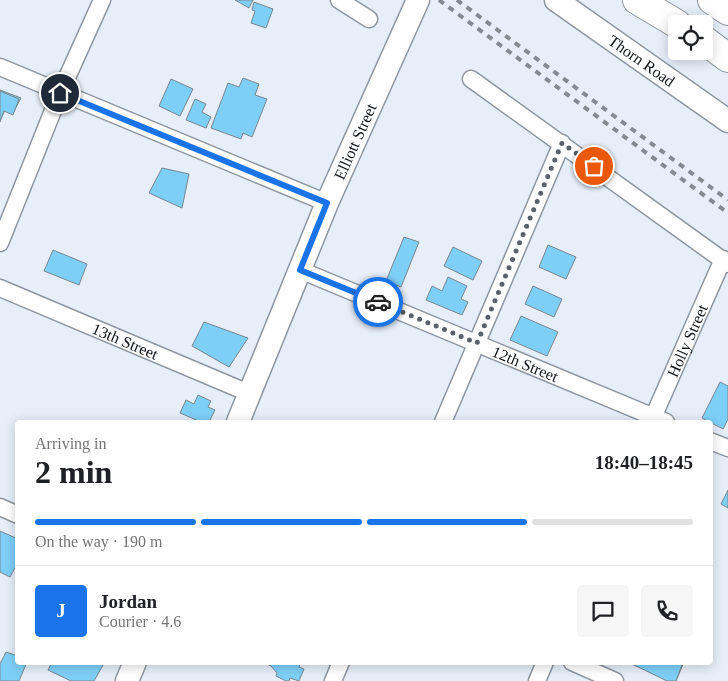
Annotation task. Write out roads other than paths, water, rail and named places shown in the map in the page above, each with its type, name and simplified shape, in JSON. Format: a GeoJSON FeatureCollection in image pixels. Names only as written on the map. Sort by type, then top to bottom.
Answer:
{"type":"FeatureCollection","features":[{"type":"Feature","properties":{"kind":"highway"},"geometry":{"type":"LineString","coordinates":[[637,0],[668,19]]}},
{"type":"Feature","properties":{"kind":"highway"},"geometry":{"type":"LineString","coordinates":[[649,0],[669,15]]}},
{"type":"Feature","properties":{"kind":"highway"},"geometry":{"type":"LineString","coordinates":[[712,0],[728,11]]}},
{"type":"Feature","properties":{"kind":"highway"},"geometry":{"type":"LineString","coordinates":[[713,47],[728,58]]}},
{"type":"Feature","properties":{"kind":"main road","name":"Elliott Street"},"geometry":{"type":"LineString","coordinates":[[239,420],[327,203],[418,0]]}},
{"type":"Feature","properties":{"kind":"main road","name":"Thorn Road"},"geometry":{"type":"LineString","coordinates":[[556,0],[728,121]]}},
{"type":"Feature","properties":{"kind":"main road"},"geometry":{"type":"LineString","coordinates":[[127,681],[134,665]]}},
{"type":"Feature","properties":{"kind":"street"},"geometry":{"type":"LineString","coordinates":[[0,243],[60,93],[102,0]]}},
{"type":"Feature","properties":{"kind":"street"},"geometry":{"type":"LineString","coordinates":[[339,0],[369,18]]}},
{"type":"Feature","properties":{"kind":"street"},"geometry":{"type":"LineString","coordinates":[[0,67],[327,203]]}},
{"type":"Feature","properties":{"kind":"street"},"geometry":{"type":"LineString","coordinates":[[471,79],[725,262]]}},
{"type":"Feature","properties":{"kind":"street"},"geometry":{"type":"LineString","coordinates":[[444,420],[562,143]]}},
{"type":"Feature","properties":{"kind":"street","name":"Holly Street"},"geometry":{"type":"LineString","coordinates":[[657,420],[725,262]]}},
{"type":"Feature","properties":{"kind":"street","name":"12th Street"},"geometry":{"type":"LineString","coordinates":[[300,270],[477,343],[655,420]]}},
{"type":"Feature","properties":{"kind":"street","name":"13th Street"},"geometry":{"type":"LineString","coordinates":[[0,288],[251,394]]}},
{"type":"Feature","properties":{"kind":"street"},"geometry":{"type":"LineString","coordinates":[[713,442],[728,448]]}},
{"type":"Feature","properties":{"kind":"street"},"geometry":{"type":"LineString","coordinates":[[0,507],[15,514]]}},
{"type":"Feature","properties":{"kind":"street"},"geometry":{"type":"LineString","coordinates":[[333,681],[340,665]]}},
{"type":"Feature","properties":{"kind":"street"},"geometry":{"type":"LineString","coordinates":[[537,681],[544,665]]}},
{"type":"Feature","properties":{"kind":"street"},"geometry":{"type":"LineString","coordinates":[[579,665],[615,681]]}},
{"type":"Feature","properties":{"kind":"railway"},"geometry":{"type":"LineString","coordinates":[[439,0],[728,213]]}},
{"type":"Feature","properties":{"kind":"railway"},"geometry":{"type":"LineString","coordinates":[[457,0],[728,200]]}}]}
